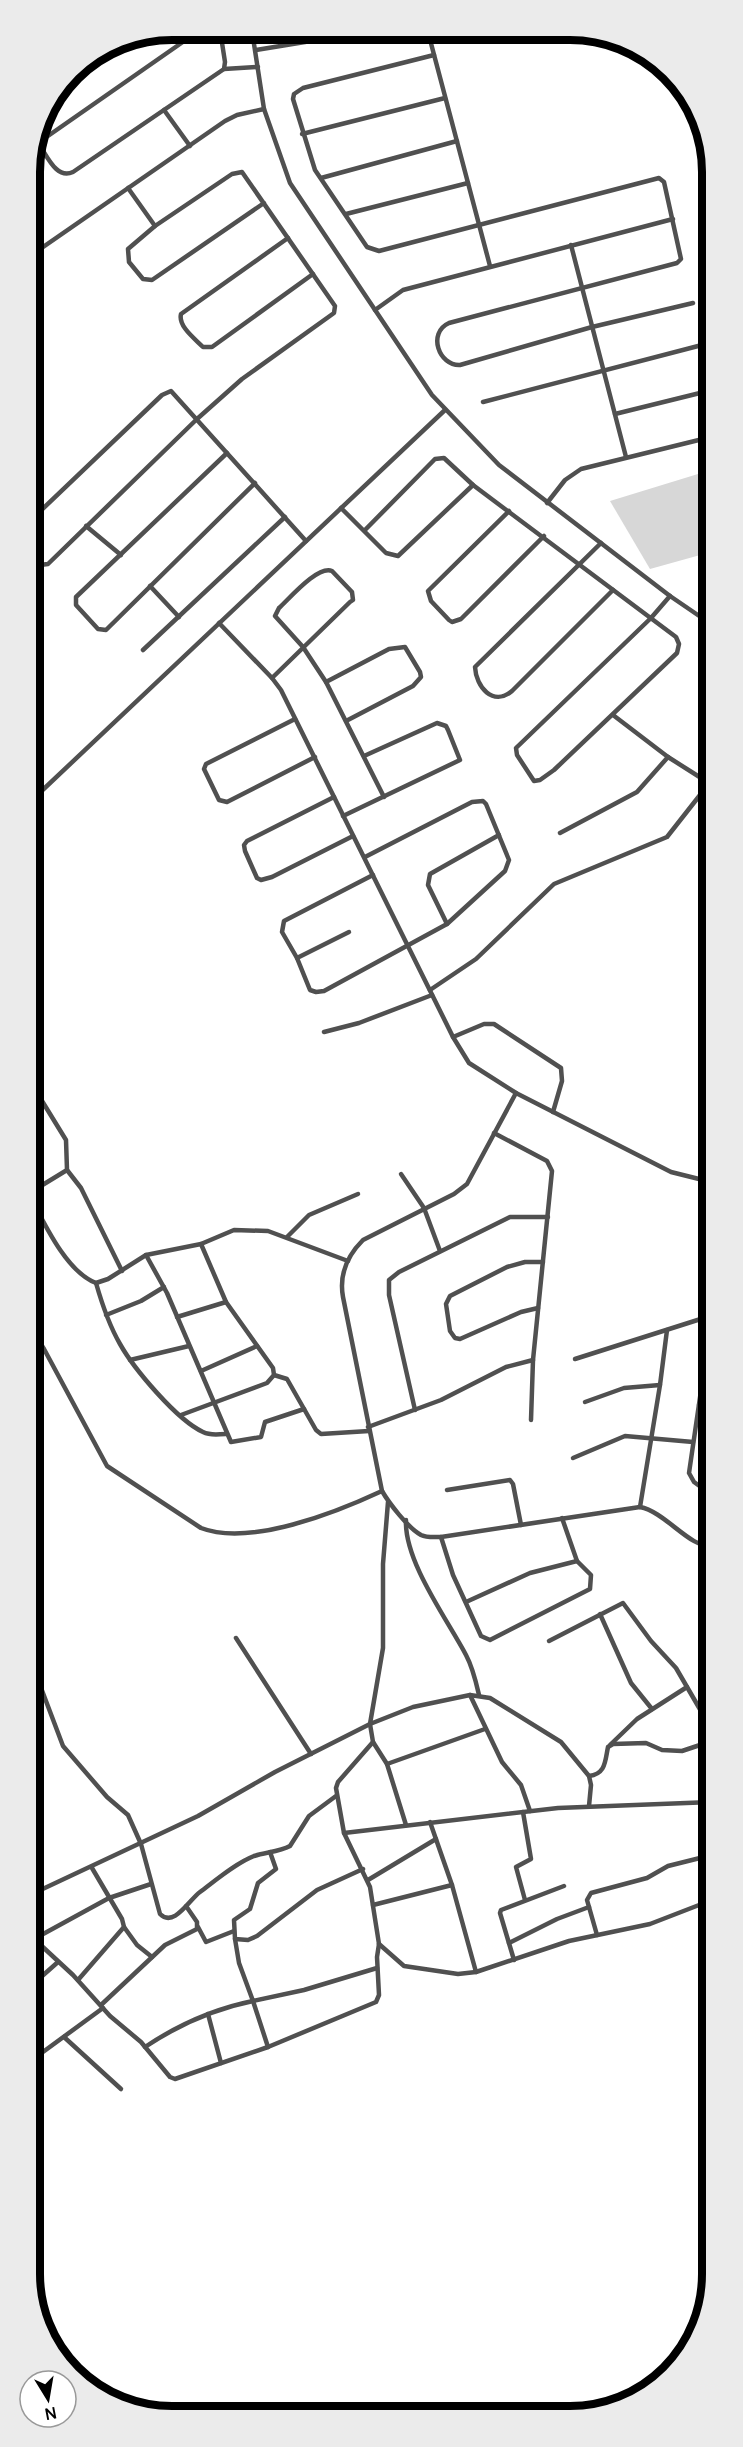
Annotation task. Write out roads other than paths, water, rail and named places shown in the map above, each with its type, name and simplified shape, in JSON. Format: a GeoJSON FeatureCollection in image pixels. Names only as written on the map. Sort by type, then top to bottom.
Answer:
{"type":"FeatureCollection","features":[{"type":"Feature","properties":{"kind":"street"},"geometry":{"type":"LineString","coordinates":[[430,40],[490,266]]}},
{"type":"Feature","properties":{"kind":"street"},"geometry":{"type":"LineString","coordinates":[[46,137],[184,41]]}},
{"type":"Feature","properties":{"kind":"street"},"geometry":{"type":"LineString","coordinates":[[222,41],[224,69]]}},
{"type":"Feature","properties":{"kind":"street"},"geometry":{"type":"LineString","coordinates":[[254,41],[264,109],[290,183],[432,395],[499,465],[702,618]]}},
{"type":"Feature","properties":{"kind":"street"},"geometry":{"type":"LineString","coordinates":[[256,50],[310,41]]}},
{"type":"Feature","properties":{"kind":"street"},"geometry":{"type":"LineString","coordinates":[[434,55],[296,91],[293,99],[312,165],[367,247],[375,251],[655,178],[662,179],[664,182],[680,261],[449,323],[439,330],[436,341],[445,361],[454,366],[459,365],[592,327],[693,303]]}},
{"type":"Feature","properties":{"kind":"street"},"geometry":{"type":"LineString","coordinates":[[43,152],[58,172],[68,174],[224,69],[258,67]]}},
{"type":"Feature","properties":{"kind":"street"},"geometry":{"type":"LineString","coordinates":[[302,134],[445,98]]}},
{"type":"Feature","properties":{"kind":"street"},"geometry":{"type":"LineString","coordinates":[[41,248],[230,118],[264,109]]}},
{"type":"Feature","properties":{"kind":"street"},"geometry":{"type":"LineString","coordinates":[[164,110],[190,146]]}},
{"type":"Feature","properties":{"kind":"street"},"geometry":{"type":"LineString","coordinates":[[321,178],[457,141]]}},
{"type":"Feature","properties":{"kind":"street"},"geometry":{"type":"LineString","coordinates":[[41,564],[45,566],[197,419],[242,379],[332,315],[335,306],[246,174],[239,171],[155,226],[128,249],[129,262],[142,279],[148,281],[264,203]]}},
{"type":"Feature","properties":{"kind":"street"},"geometry":{"type":"LineString","coordinates":[[346,214],[468,183]]}},
{"type":"Feature","properties":{"kind":"street"},"geometry":{"type":"LineString","coordinates":[[128,188],[155,226]]}},
{"type":"Feature","properties":{"kind":"street"},"geometry":{"type":"LineString","coordinates":[[375,310],[403,290],[673,219]]}},
{"type":"Feature","properties":{"kind":"street"},"geometry":{"type":"LineString","coordinates":[[288,238],[181,314],[182,325],[203,347],[212,347],[313,274]]}},
{"type":"Feature","properties":{"kind":"street"},"geometry":{"type":"LineString","coordinates":[[571,245],[626,458]]}},
{"type":"Feature","properties":{"kind":"street"},"geometry":{"type":"LineString","coordinates":[[483,402],[702,345]]}},
{"type":"Feature","properties":{"kind":"street"},"geometry":{"type":"LineString","coordinates":[[41,511],[168,391],[175,393],[306,541]]}},
{"type":"Feature","properties":{"kind":"street"},"geometry":{"type":"LineString","coordinates":[[615,414],[702,392]]}},
{"type":"Feature","properties":{"kind":"street"},"geometry":{"type":"LineString","coordinates":[[41,792],[445,410]]}},
{"type":"Feature","properties":{"kind":"street"},"geometry":{"type":"LineString","coordinates":[[547,503],[575,472],[702,438]]}},
{"type":"Feature","properties":{"kind":"street"},"geometry":{"type":"LineString","coordinates":[[226,453],[76,597],[76,605],[98,629],[106,630],[255,483]]}},
{"type":"Feature","properties":{"kind":"street"},"geometry":{"type":"LineString","coordinates":[[365,530],[435,459],[440,457],[450,461],[473,485],[544,536],[613,590],[651,618],[676,637],[679,648],[669,661],[554,770],[540,780],[534,781],[517,755],[516,748],[520,742],[651,618],[670,596]]}},
{"type":"Feature","properties":{"kind":"street"},"geometry":{"type":"LineString","coordinates":[[341,508],[386,553],[398,556],[473,485]]}},
{"type":"Feature","properties":{"kind":"street"},"geometry":{"type":"LineString","coordinates":[[509,511],[428,591],[431,601],[449,620],[452,622],[461,618],[544,536]]}},
{"type":"Feature","properties":{"kind":"street"},"geometry":{"type":"LineString","coordinates":[[143,650],[285,517]]}},
{"type":"Feature","properties":{"kind":"street"},"geometry":{"type":"LineString","coordinates":[[86,525],[121,555]]}},
{"type":"Feature","properties":{"kind":"street"},"geometry":{"type":"LineString","coordinates":[[600,543],[475,667],[476,674],[490,696],[498,699],[506,697],[513,691],[613,590]]}},
{"type":"Feature","properties":{"kind":"street"},"geometry":{"type":"LineString","coordinates":[[272,678],[303,647],[352,600],[352,592],[328,569],[319,571],[276,612],[277,620],[303,647],[326,682],[384,797]]}},
{"type":"Feature","properties":{"kind":"street"},"geometry":{"type":"LineString","coordinates":[[150,586],[178,617]]}},
{"type":"Feature","properties":{"kind":"street"},"geometry":{"type":"LineString","coordinates":[[219,623],[281,690],[453,1037],[469,1063],[516,1093],[671,1172],[702,1180]]}},
{"type":"Feature","properties":{"kind":"street"},"geometry":{"type":"LineString","coordinates":[[326,682],[399,646],[405,647],[420,672],[421,677],[413,686],[346,721]]}},
{"type":"Feature","properties":{"kind":"street"},"geometry":{"type":"LineString","coordinates":[[613,714],[668,757],[702,777]]}},
{"type":"Feature","properties":{"kind":"street"},"geometry":{"type":"LineString","coordinates":[[295,719],[206,764],[205,774],[219,800],[227,802],[315,757]]}},
{"type":"Feature","properties":{"kind":"street"},"geometry":{"type":"LineString","coordinates":[[343,816],[458,763],[459,757],[448,730],[441,724],[431,724],[364,756]]}},
{"type":"Feature","properties":{"kind":"street"},"geometry":{"type":"LineString","coordinates":[[560,833],[637,792],[668,757]]}},
{"type":"Feature","properties":{"kind":"street"},"geometry":{"type":"LineString","coordinates":[[324,1032],[358,1023],[431,992],[476,959],[554,884],[667,837],[702,792]]}},
{"type":"Feature","properties":{"kind":"street"},"geometry":{"type":"LineString","coordinates":[[334,797],[247,841],[244,851],[257,878],[261,880],[272,877],[353,836]]}},
{"type":"Feature","properties":{"kind":"street"},"geometry":{"type":"LineString","coordinates":[[365,857],[472,802],[483,801],[509,860],[508,867],[447,924],[324,991],[310,990],[297,958],[282,932],[284,921],[373,875]]}},
{"type":"Feature","properties":{"kind":"street"},"geometry":{"type":"LineString","coordinates":[[447,924],[429,885],[430,874],[499,835]]}},
{"type":"Feature","properties":{"kind":"street"},"geometry":{"type":"LineString","coordinates":[[297,958],[348,932]]}},
{"type":"Feature","properties":{"kind":"street"},"geometry":{"type":"LineString","coordinates":[[453,1037],[484,1024],[494,1024],[561,1068],[562,1080],[553,1112]]}},
{"type":"Feature","properties":{"kind":"street"},"geometry":{"type":"LineString","coordinates":[[516,1093],[467,1184],[454,1194],[363,1240],[354,1249],[340,1283],[382,1491],[388,1502],[422,1535],[441,1537],[640,1507],[653,1510],[666,1518],[696,1544],[702,1546]]}},
{"type":"Feature","properties":{"kind":"street"},"geometry":{"type":"LineString","coordinates":[[41,1099],[66,1140],[68,1170],[81,1188],[122,1271]]}},
{"type":"Feature","properties":{"kind":"street"},"geometry":{"type":"LineString","coordinates":[[494,1133],[547,1161],[552,1177],[533,1360],[531,1420]]}},
{"type":"Feature","properties":{"kind":"street"},"geometry":{"type":"LineString","coordinates":[[41,1187],[68,1170]]}},
{"type":"Feature","properties":{"kind":"street"},"geometry":{"type":"LineString","coordinates":[[401,1174],[424,1208],[440,1251]]}},
{"type":"Feature","properties":{"kind":"street"},"geometry":{"type":"LineString","coordinates":[[287,1237],[309,1215],[358,1194]]}},
{"type":"Feature","properties":{"kind":"street"},"geometry":{"type":"LineString","coordinates":[[41,1214],[54,1240],[77,1269],[84,1277],[96,1283],[102,1283],[146,1256],[201,1244],[234,1230],[268,1231],[348,1261]]}},
{"type":"Feature","properties":{"kind":"street"},"geometry":{"type":"LineString","coordinates":[[415,1410],[388,1286],[390,1280],[399,1272],[510,1216],[548,1217]]}},
{"type":"Feature","properties":{"kind":"street"},"geometry":{"type":"LineString","coordinates":[[181,1415],[213,1401],[267,1383],[274,1375],[273,1368],[226,1302],[201,1244]]}},
{"type":"Feature","properties":{"kind":"street"},"geometry":{"type":"LineString","coordinates":[[146,1256],[164,1287],[226,1434],[234,1443],[261,1437],[265,1422],[304,1409]]}},
{"type":"Feature","properties":{"kind":"street"},"geometry":{"type":"LineString","coordinates":[[538,1308],[521,1312],[460,1339],[455,1338],[450,1331],[446,1304],[447,1299],[455,1292],[507,1267],[525,1262],[543,1262]]}},
{"type":"Feature","properties":{"kind":"street"},"geometry":{"type":"LineString","coordinates":[[96,1283],[106,1315],[119,1344],[154,1392],[201,1431],[213,1435],[226,1434]]}},
{"type":"Feature","properties":{"kind":"street"},"geometry":{"type":"LineString","coordinates":[[106,1315],[141,1301],[164,1287]]}},
{"type":"Feature","properties":{"kind":"street"},"geometry":{"type":"LineString","coordinates":[[177,1317],[226,1302]]}},
{"type":"Feature","properties":{"kind":"street"},"geometry":{"type":"LineString","coordinates":[[575,1359],[702,1320]]}},
{"type":"Feature","properties":{"kind":"street"},"geometry":{"type":"LineString","coordinates":[[640,1507],[667,1330]]}},
{"type":"Feature","properties":{"kind":"street"},"geometry":{"type":"LineString","coordinates":[[40,1342],[107,1466],[201,1528],[212,1531],[253,1533],[267,1531],[314,1519],[382,1491]]}},
{"type":"Feature","properties":{"kind":"street"},"geometry":{"type":"LineString","coordinates":[[130,1360],[189,1346]]}},
{"type":"Feature","properties":{"kind":"street"},"geometry":{"type":"LineString","coordinates":[[201,1371],[257,1346]]}},
{"type":"Feature","properties":{"kind":"street"},"geometry":{"type":"LineString","coordinates":[[274,1375],[287,1379],[316,1430],[321,1434],[368,1429],[441,1400],[506,1367],[533,1360]]}},
{"type":"Feature","properties":{"kind":"street"},"geometry":{"type":"LineString","coordinates":[[702,1384],[690,1467],[691,1479],[702,1487]]}},
{"type":"Feature","properties":{"kind":"street"},"geometry":{"type":"LineString","coordinates":[[585,1402],[624,1388],[660,1385]]}},
{"type":"Feature","properties":{"kind":"street"},"geometry":{"type":"LineString","coordinates":[[573,1458],[625,1436],[693,1442]]}},
{"type":"Feature","properties":{"kind":"street"},"geometry":{"type":"LineString","coordinates":[[447,1490],[510,1480],[513,1484],[521,1524]]}},
{"type":"Feature","properties":{"kind":"street"},"geometry":{"type":"LineString","coordinates":[[388,1502],[383,1564],[383,1648],[370,1724],[373,1742],[387,1764],[406,1824]]}},
{"type":"Feature","properties":{"kind":"street"},"geometry":{"type":"LineString","coordinates":[[441,1537],[453,1575],[481,1636],[486,1639],[495,1638],[590,1589],[591,1575],[577,1561],[562,1518]]}},
{"type":"Feature","properties":{"kind":"street"},"geometry":{"type":"LineString","coordinates":[[406,1520],[408,1545],[432,1595],[468,1659],[479,1695]]}},
{"type":"Feature","properties":{"kind":"street"},"geometry":{"type":"LineString","coordinates":[[466,1602],[530,1573],[577,1561]]}},
{"type":"Feature","properties":{"kind":"street"},"geometry":{"type":"LineString","coordinates":[[549,1641],[619,1604],[624,1604],[651,1641],[675,1668],[702,1713]]}},
{"type":"Feature","properties":{"kind":"street"},"geometry":{"type":"LineString","coordinates":[[600,1614],[631,1683],[652,1709]]}},
{"type":"Feature","properties":{"kind":"street"},"geometry":{"type":"LineString","coordinates":[[237,1638],[311,1754]]}},
{"type":"Feature","properties":{"kind":"street"},"geometry":{"type":"LineString","coordinates":[[40,1686],[63,1746],[107,1797],[128,1815],[141,1844],[160,1914],[163,1917],[173,1917],[201,1891],[248,1859],[290,1846],[309,1816],[336,1796]]}},
{"type":"Feature","properties":{"kind":"street"},"geometry":{"type":"LineString","coordinates":[[589,1776],[596,1775],[604,1767],[608,1747],[637,1719],[687,1687]]}},
{"type":"Feature","properties":{"kind":"street"},"geometry":{"type":"LineString","coordinates":[[470,1695],[502,1762],[521,1785],[530,1811]]}},
{"type":"Feature","properties":{"kind":"street"},"geometry":{"type":"LineString","coordinates":[[40,1890],[92,1868],[198,1816],[370,1724],[413,1707],[470,1695],[490,1698],[549,1733],[568,1750],[589,1776],[591,1785],[589,1806]]}},
{"type":"Feature","properties":{"kind":"street"},"geometry":{"type":"LineString","coordinates":[[387,1764],[485,1729]]}},
{"type":"Feature","properties":{"kind":"street"},"geometry":{"type":"LineString","coordinates":[[40,1945],[145,2047],[170,2077],[175,2079],[268,2047],[376,2002],[379,1995],[377,1968],[379,1944],[373,1905],[368,1880],[345,1833],[336,1796],[338,1782],[373,1742]]}},
{"type":"Feature","properties":{"kind":"street"},"geometry":{"type":"LineString","coordinates":[[608,1747],[618,1743],[646,1743],[662,1750],[682,1751],[702,1744]]}},
{"type":"Feature","properties":{"kind":"street"},"geometry":{"type":"LineString","coordinates":[[345,1833],[530,1811],[589,1806],[702,1802]]}},
{"type":"Feature","properties":{"kind":"street"},"geometry":{"type":"LineString","coordinates":[[522,1812],[531,1859],[516,1867],[525,1900]]}},
{"type":"Feature","properties":{"kind":"street"},"geometry":{"type":"LineString","coordinates":[[430,1822],[452,1885],[476,1972]]}},
{"type":"Feature","properties":{"kind":"street"},"geometry":{"type":"LineString","coordinates":[[368,1880],[436,1839]]}},
{"type":"Feature","properties":{"kind":"street"},"geometry":{"type":"LineString","coordinates":[[268,2047],[237,1957],[234,1920],[250,1910],[254,1904],[258,1883],[276,1869],[270,1852]]}},
{"type":"Feature","properties":{"kind":"street"},"geometry":{"type":"LineString","coordinates":[[597,1935],[588,1896],[594,1891],[646,1878],[668,1866],[702,1858]]}},
{"type":"Feature","properties":{"kind":"street"},"geometry":{"type":"LineString","coordinates":[[92,1868],[124,1927],[137,1945],[152,1957]]}},
{"type":"Feature","properties":{"kind":"street"},"geometry":{"type":"LineString","coordinates":[[235,1939],[248,1940],[257,1936],[317,1890],[363,1869]]}},
{"type":"Feature","properties":{"kind":"street"},"geometry":{"type":"LineString","coordinates":[[40,1934],[109,1898],[151,1884]]}},
{"type":"Feature","properties":{"kind":"street"},"geometry":{"type":"LineString","coordinates":[[373,1905],[452,1885]]}},
{"type":"Feature","properties":{"kind":"street"},"geometry":{"type":"LineString","coordinates":[[514,1960],[500,1913],[504,1908],[564,1886]]}},
{"type":"Feature","properties":{"kind":"street"},"geometry":{"type":"LineString","coordinates":[[379,1944],[404,1966],[458,1974],[476,1972],[569,1941],[650,1924],[702,1904]]}},
{"type":"Feature","properties":{"kind":"street"},"geometry":{"type":"LineString","coordinates":[[186,1906],[206,1942],[234,1931]]}},
{"type":"Feature","properties":{"kind":"street"},"geometry":{"type":"LineString","coordinates":[[509,1943],[542,1926],[589,1907]]}},
{"type":"Feature","properties":{"kind":"street"},"geometry":{"type":"LineString","coordinates":[[78,1980],[124,1927]]}},
{"type":"Feature","properties":{"kind":"street"},"geometry":{"type":"LineString","coordinates":[[40,2054],[102,2007],[170,1942],[198,1927]]}},
{"type":"Feature","properties":{"kind":"street"},"geometry":{"type":"LineString","coordinates":[[40,1978],[58,1962]]}},
{"type":"Feature","properties":{"kind":"street"},"geometry":{"type":"LineString","coordinates":[[145,2047],[173,2028],[208,2014],[304,1990],[377,1968]]}},
{"type":"Feature","properties":{"kind":"street"},"geometry":{"type":"LineString","coordinates":[[208,2014],[221,2063]]}},
{"type":"Feature","properties":{"kind":"street"},"geometry":{"type":"LineString","coordinates":[[64,2037],[121,2089]]}}]}
